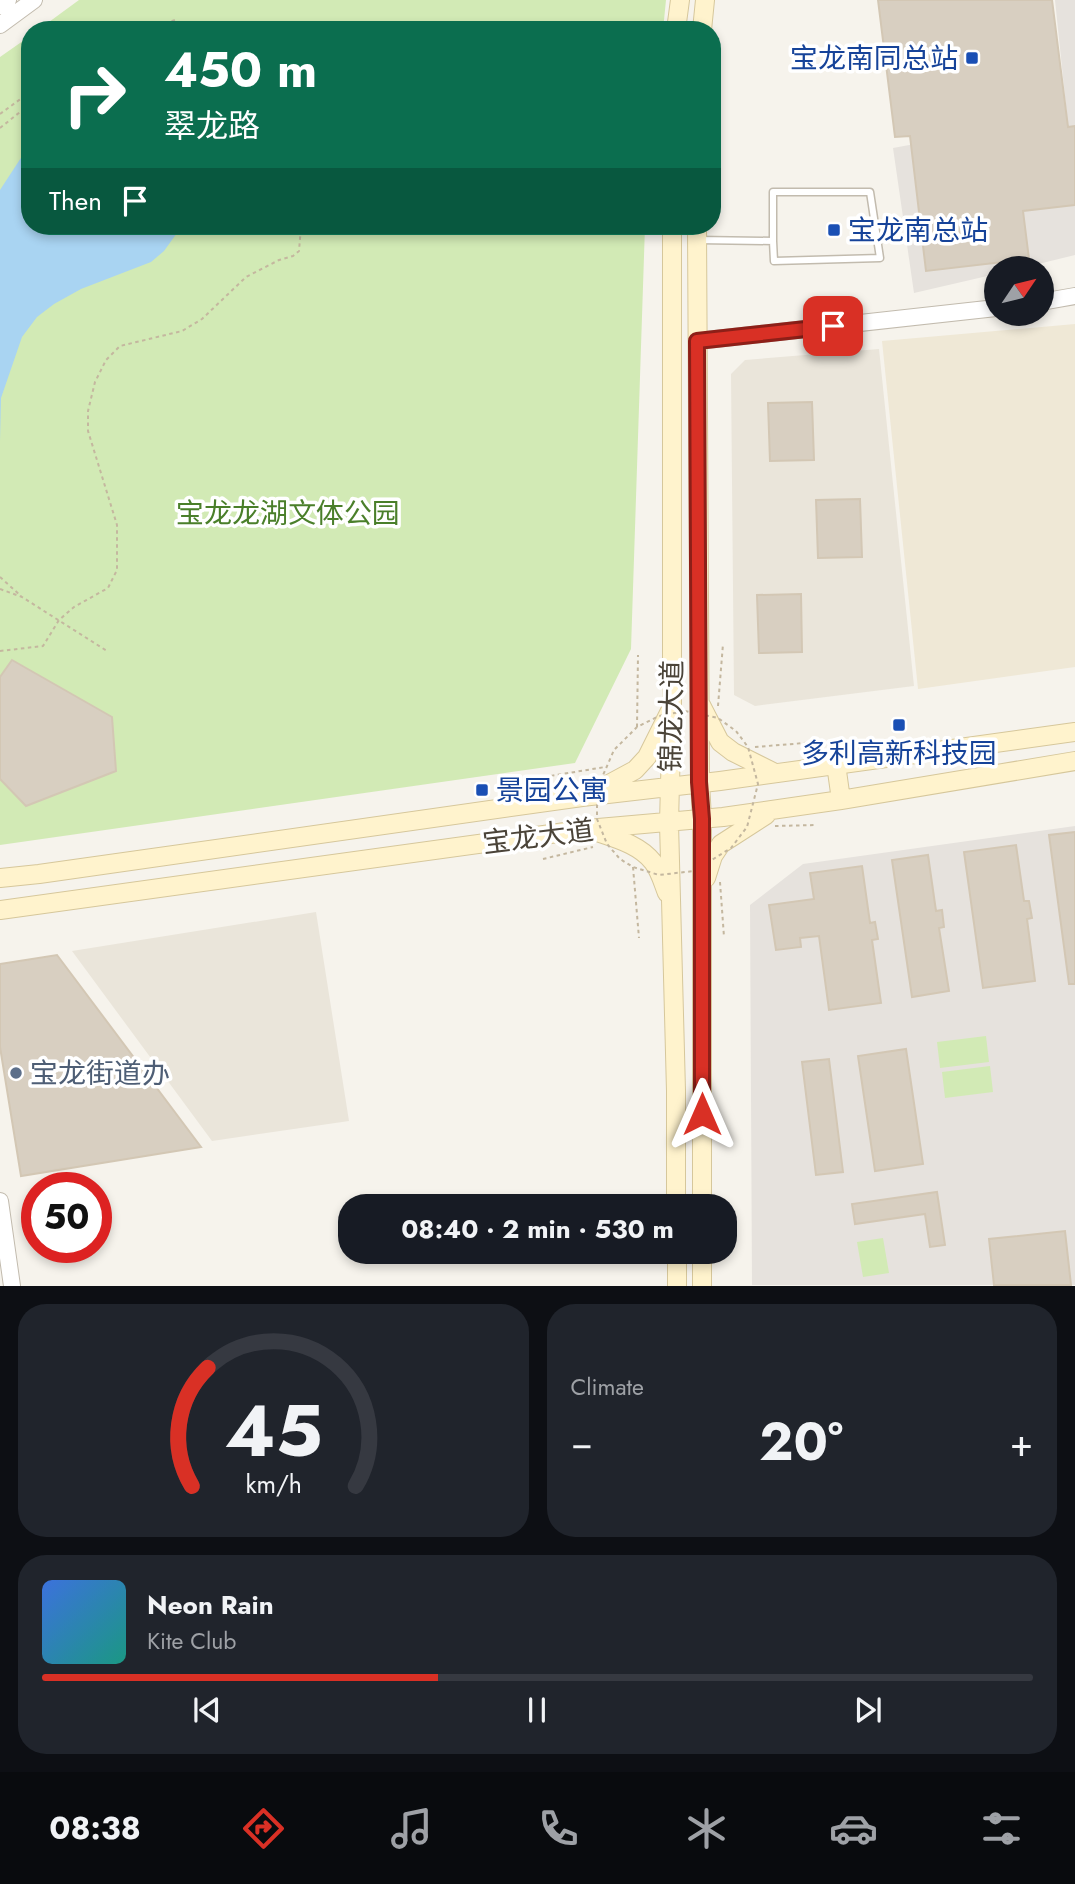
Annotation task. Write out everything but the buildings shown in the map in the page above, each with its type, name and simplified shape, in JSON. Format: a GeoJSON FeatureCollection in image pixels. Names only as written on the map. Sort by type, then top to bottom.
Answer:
{"type":"FeatureCollection","features":[{"type":"Feature","properties":{"kind":"main road"},"geometry":{"type":"LineString","coordinates":[[677,21],[680,0]]}},
{"type":"Feature","properties":{"kind":"main road"},"geometry":{"type":"LineString","coordinates":[[703,21],[705,0]]}},
{"type":"Feature","properties":{"kind":"main road","name":"锦龙大道"},"geometry":{"type":"LineString","coordinates":[[672,235],[672,706],[669,822],[677,1194]]}},
{"type":"Feature","properties":{"kind":"main road","name":"锦龙大道"},"geometry":{"type":"LineString","coordinates":[[697,235],[702,1194]]}},
{"type":"Feature","properties":{"kind":"main road"},"geometry":{"type":"LineString","coordinates":[[699,702],[720,742],[733,752],[775,773]]}},
{"type":"Feature","properties":{"kind":"main road"},"geometry":{"type":"LineString","coordinates":[[582,797],[635,770],[647,757],[672,706]]}},
{"type":"Feature","properties":{"kind":"main road","name":"宝龙大道"},"geometry":{"type":"LineString","coordinates":[[0,878],[1075,732]]}},
{"type":"Feature","properties":{"kind":"main road","name":"宝龙大道"},"geometry":{"type":"LineString","coordinates":[[0,910],[587,829],[702,819],[775,818],[841,800],[1075,761]]}},
{"type":"Feature","properties":{"kind":"main road"},"geometry":{"type":"LineString","coordinates":[[836,764],[841,800]]}},
{"type":"Feature","properties":{"kind":"main road"},"geometry":{"type":"LineString","coordinates":[[701,895],[713,856],[721,844],[755,821],[775,818]]}},
{"type":"Feature","properties":{"kind":"main road"},"geometry":{"type":"LineString","coordinates":[[587,829],[625,842],[642,852],[653,862],[671,902]]}},
{"type":"Feature","properties":{"kind":"main road"},"geometry":{"type":"LineString","coordinates":[[677,1264],[677,1286]]}},
{"type":"Feature","properties":{"kind":"main road"},"geometry":{"type":"LineString","coordinates":[[702,1264],[702,1286]]}},
{"type":"Feature","properties":{"kind":"street"},"geometry":{"type":"LineString","coordinates":[[0,6],[8,0]]}},
{"type":"Feature","properties":{"kind":"street"},"geometry":{"type":"LineString","coordinates":[[0,25],[34,0]]}},
{"type":"Feature","properties":{"kind":"street"},"geometry":{"type":"LineString","coordinates":[[1054,300],[1075,296]]}},
{"type":"Feature","properties":{"kind":"street"},"geometry":{"type":"LineString","coordinates":[[697,341],[984,309]]}},
{"type":"Feature","properties":{"kind":"street"},"geometry":{"type":"LineString","coordinates":[[0,1201],[12,1286]]}},
{"type":"Feature","properties":{"kind":"lane"},"geometry":{"type":"LineString","coordinates":[[773,192],[870,192],[880,258],[774,261],[773,241],[773,192]]}},
{"type":"Feature","properties":{"kind":"lane"},"geometry":{"type":"LineString","coordinates":[[716,235],[773,241]]}},
{"type":"Feature","properties":{"kind":"path"},"geometry":{"type":"LineString","coordinates":[[172,21],[178,19]]}},
{"type":"Feature","properties":{"kind":"path"},"geometry":{"type":"LineString","coordinates":[[0,114],[21,98]]}},
{"type":"Feature","properties":{"kind":"path"},"geometry":{"type":"LineString","coordinates":[[0,128],[21,111]]}},
{"type":"Feature","properties":{"kind":"path"},"geometry":{"type":"LineString","coordinates":[[0,651],[43,646],[59,620],[74,607],[108,588],[117,570],[117,525],[88,431],[88,411],[95,382],[106,360],[120,346],[182,331],[202,320],[246,277],[279,260],[293,257],[299,251],[300,235]]}},
{"type":"Feature","properties":{"kind":"path"},"geometry":{"type":"LineString","coordinates":[[0,577],[22,597],[107,651]]}},
{"type":"Feature","properties":{"kind":"path"},"geometry":{"type":"LineString","coordinates":[[0,589],[22,597]]}},
{"type":"Feature","properties":{"kind":"path"},"geometry":{"type":"LineString","coordinates":[[718,706],[723,645]]}},
{"type":"Feature","properties":{"kind":"path"},"geometry":{"type":"LineString","coordinates":[[637,727],[638,655]]}},
{"type":"Feature","properties":{"kind":"path"},"geometry":{"type":"LineString","coordinates":[[685,711],[718,718],[736,731],[748,747],[758,784],[747,827],[731,848],[694,871],[659,875],[620,859],[607,844],[597,819],[597,789],[614,750],[637,727],[659,716],[685,711]]}},
{"type":"Feature","properties":{"kind":"path"},"geometry":{"type":"LineString","coordinates":[[748,747],[817,742]]}},
{"type":"Feature","properties":{"kind":"path"},"geometry":{"type":"LineString","coordinates":[[544,777],[605,767]]}},
{"type":"Feature","properties":{"kind":"path"},"geometry":{"type":"LineString","coordinates":[[775,818],[816,825]]}},
{"type":"Feature","properties":{"kind":"path"},"geometry":{"type":"LineString","coordinates":[[543,859],[594,847]]}},
{"type":"Feature","properties":{"kind":"path"},"geometry":{"type":"LineString","coordinates":[[634,867],[639,938]]}},
{"type":"Feature","properties":{"kind":"path"},"geometry":{"type":"LineString","coordinates":[[720,883],[724,937]]}},
{"type":"Feature","properties":{"kind":"shaded area"},"geometry":{"type":"Polygon","coordinates":[[[1055,0],[1075,0],[1075,255],[1054,260],[1054,256],[984,256],[984,277],[914,293],[893,148],[1067,116],[1055,0]]]}},
{"type":"Feature","properties":{"kind":"shaded area"},"geometry":{"type":"Polygon","coordinates":[[[1075,324],[1075,667],[918,689],[882,341],[1075,324]]]}},
{"type":"Feature","properties":{"kind":"shaded area"},"geometry":{"type":"Polygon","coordinates":[[[879,349],[914,686],[755,706],[734,695],[731,374],[745,360],[879,349]]]}},
{"type":"Feature","properties":{"kind":"shaded area","name":"多利高新科技园"},"geometry":{"type":"Polygon","coordinates":[[[1075,826],[1075,1285],[752,1285],[750,905],[803,864],[1075,826]]]}},
{"type":"Feature","properties":{"kind":"shaded area"},"geometry":{"type":"Polygon","coordinates":[[[316,912],[349,1121],[212,1141],[72,951],[316,912]]]}},
{"type":"Feature","properties":{"kind":"green space"},"geometry":{"type":"Polygon","coordinates":[[[79,0],[666,0],[664,21],[50,21],[79,0]]]}},
{"type":"Feature","properties":{"kind":"green space","name":"宝龙龙湖文体公园"},"geometry":{"type":"Polygon","coordinates":[[[21,42],[21,235],[645,235],[631,649],[575,763],[0,845],[0,57],[21,42]]]}},
{"type":"Feature","properties":{"kind":"green space"},"geometry":{"type":"Polygon","coordinates":[[[986,1036],[989,1062],[940,1068],[937,1042],[986,1036]]]}},
{"type":"Feature","properties":{"kind":"green space"},"geometry":{"type":"Polygon","coordinates":[[[990,1066],[993,1092],[945,1098],[942,1072],[990,1066]]]}},
{"type":"Feature","properties":{"kind":"green space"},"geometry":{"type":"Polygon","coordinates":[[[883,1238],[889,1273],[863,1277],[857,1242],[883,1238]]]}},
{"type":"Feature","properties":{"kind":"water"},"geometry":{"type":"Polygon","coordinates":[[[21,158],[21,235],[176,235],[164,251],[151,262],[81,289],[37,317],[22,337],[1,398],[0,441],[0,190],[21,158]]]}},
{"type":"Feature","properties":{"kind":"place","name":"宝龙南同总站"},"geometry":{"type":"Point","coordinates":[972,58]}},
{"type":"Feature","properties":{"kind":"place","name":"宝龙南总站"},"geometry":{"type":"Point","coordinates":[834,230]}},
{"type":"Feature","properties":{"kind":"place","name":"多利高新科技园"},"geometry":{"type":"Point","coordinates":[899,725]}},
{"type":"Feature","properties":{"kind":"place","name":"景园公寓"},"geometry":{"type":"Point","coordinates":[482,790]}},
{"type":"Feature","properties":{"kind":"place","name":"宝龙街道办"},"geometry":{"type":"Point","coordinates":[16,1073]}},
{"type":"Feature","properties":{"kind":"route"},"geometry":{"type":"LineString","coordinates":[[702,1114],[697,341],[833,326]]}}]}
